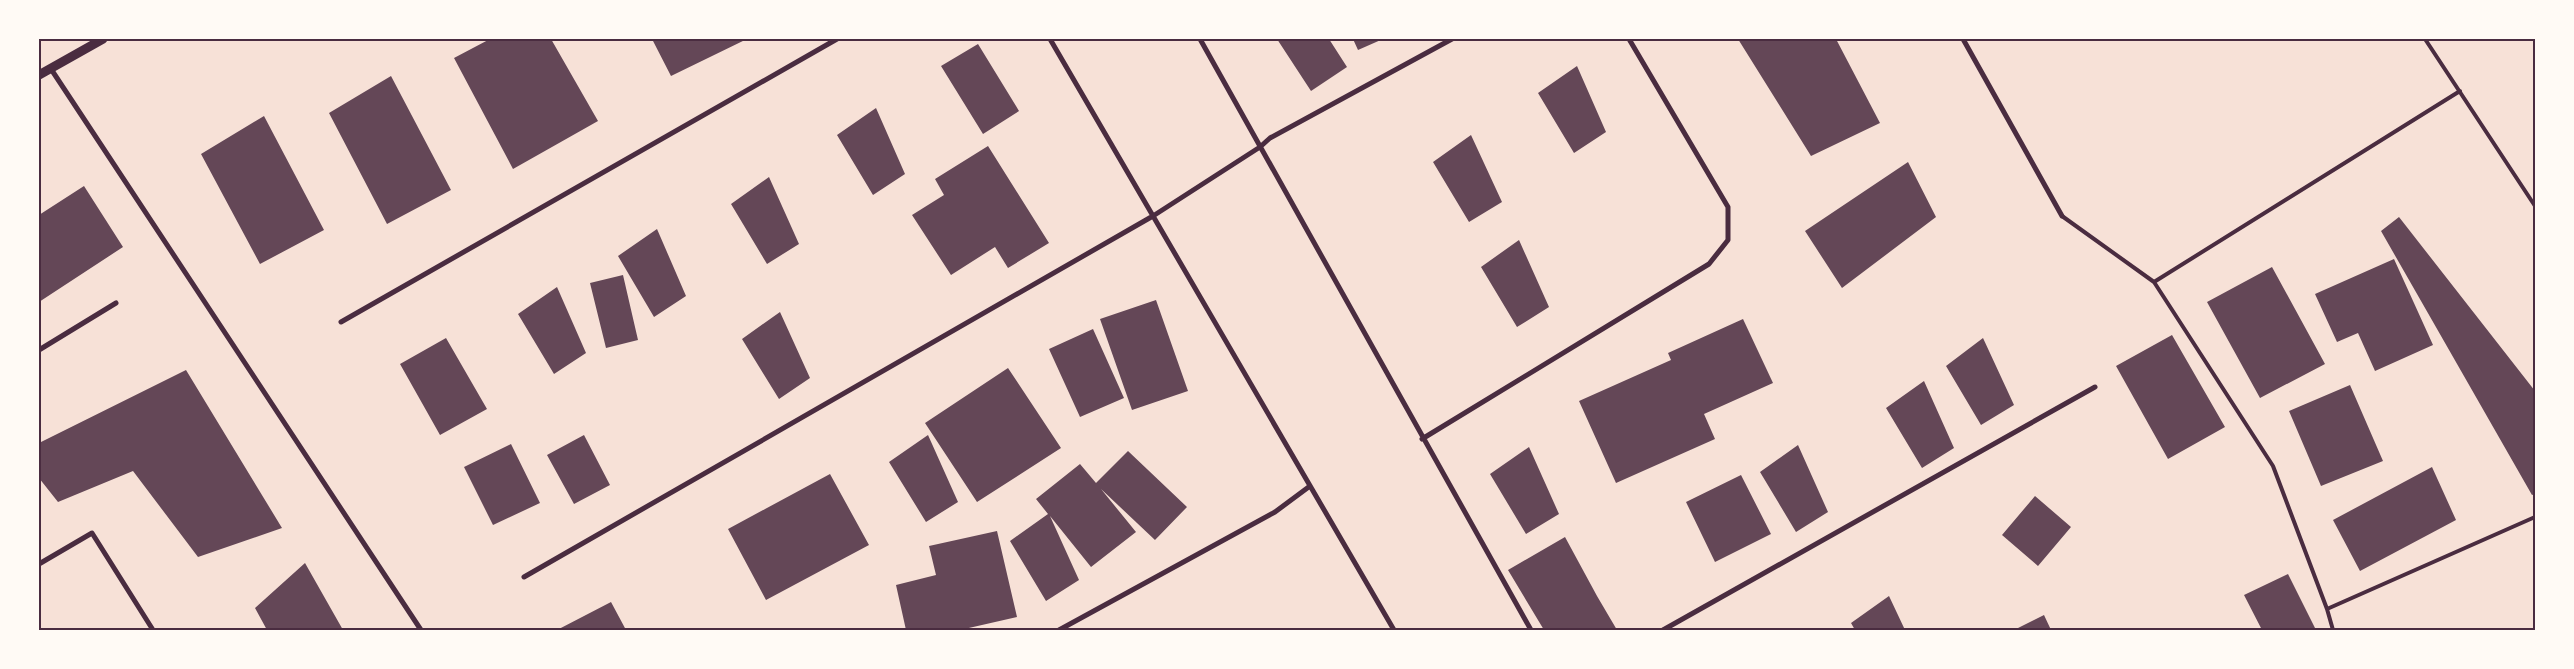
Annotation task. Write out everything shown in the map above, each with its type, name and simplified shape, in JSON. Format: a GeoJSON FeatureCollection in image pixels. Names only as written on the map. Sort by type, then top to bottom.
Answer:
{"type":"FeatureCollection","features":[{"type":"Feature","properties":{"kind":"street"},"geometry":{"type":"LineString","coordinates":[[39,76],[103,39]]}},
{"type":"Feature","properties":{"kind":"street"},"geometry":{"type":"LineString","coordinates":[[341,322],[836,39]]}},
{"type":"Feature","properties":{"kind":"street"},"geometry":{"type":"LineString","coordinates":[[1050,39],[1394,630]]}},
{"type":"Feature","properties":{"kind":"street"},"geometry":{"type":"LineString","coordinates":[[1200,39],[1422,439],[1531,630]]}},
{"type":"Feature","properties":{"kind":"street"},"geometry":{"type":"LineString","coordinates":[[524,577],[1153,216],[1260,147],[1270,138],[1452,39]]}},
{"type":"Feature","properties":{"kind":"street"},"geometry":{"type":"LineString","coordinates":[[1422,439],[1709,264],[1728,240],[1728,207],[1629,39]]}},
{"type":"Feature","properties":{"kind":"street"},"geometry":{"type":"LineString","coordinates":[[1963,39],[2062,216]]}},
{"type":"Feature","properties":{"kind":"street"},"geometry":{"type":"LineString","coordinates":[[51,69],[421,630]]}},
{"type":"Feature","properties":{"kind":"street"},"geometry":{"type":"LineString","coordinates":[[39,350],[116,303]]}},
{"type":"Feature","properties":{"kind":"street"},"geometry":{"type":"LineString","coordinates":[[1663,630],[2095,387]]}},
{"type":"Feature","properties":{"kind":"street"},"geometry":{"type":"LineString","coordinates":[[1059,630],[1275,512],[1310,486]]}},
{"type":"Feature","properties":{"kind":"street"},"geometry":{"type":"LineString","coordinates":[[39,563],[92,533],[153,630]]}},
{"type":"Feature","properties":{"kind":"lane"},"geometry":{"type":"LineString","coordinates":[[2425,39],[2535,206]]}},
{"type":"Feature","properties":{"kind":"lane"},"geometry":{"type":"LineString","coordinates":[[2154,282],[2460,92]]}},
{"type":"Feature","properties":{"kind":"lane"},"geometry":{"type":"LineString","coordinates":[[2062,216],[2154,282],[2273,466],[2328,608],[2333,630]]}},
{"type":"Feature","properties":{"kind":"lane"},"geometry":{"type":"LineString","coordinates":[[2328,608],[2535,517]]}},
{"type":"Feature","properties":{"kind":"building"},"geometry":{"type":"Polygon","coordinates":[[[490,39],[551,39],[598,121],[513,169],[454,58],[490,39]]]}},
{"type":"Feature","properties":{"kind":"building"},"geometry":{"type":"Polygon","coordinates":[[[652,39],[747,39],[671,76],[652,39]]]}},
{"type":"Feature","properties":{"kind":"building"},"geometry":{"type":"Polygon","coordinates":[[[1277,39],[1329,39],[1347,67],[1311,91],[1277,39]]]}},
{"type":"Feature","properties":{"kind":"building"},"geometry":{"type":"Polygon","coordinates":[[[1353,39],[1383,39],[1358,50],[1353,39]]]}},
{"type":"Feature","properties":{"kind":"building"},"geometry":{"type":"Polygon","coordinates":[[[1738,39],[1836,39],[1880,123],[1811,156],[1738,39]]]}},
{"type":"Feature","properties":{"kind":"building"},"geometry":{"type":"Polygon","coordinates":[[[978,44],[1019,111],[983,134],[941,66],[978,44]]]}},
{"type":"Feature","properties":{"kind":"building"},"geometry":{"type":"Polygon","coordinates":[[[1577,66],[1606,132],[1574,153],[1538,93],[1577,66]]]}},
{"type":"Feature","properties":{"kind":"building"},"geometry":{"type":"Polygon","coordinates":[[[391,76],[451,190],[387,224],[329,113],[391,76]]]}},
{"type":"Feature","properties":{"kind":"building"},"geometry":{"type":"Polygon","coordinates":[[[876,108],[905,174],[873,195],[837,135],[876,108]]]}},
{"type":"Feature","properties":{"kind":"building"},"geometry":{"type":"Polygon","coordinates":[[[264,116],[324,230],[260,264],[201,154],[264,116]]]}},
{"type":"Feature","properties":{"kind":"building"},"geometry":{"type":"Polygon","coordinates":[[[1471,135],[1502,202],[1469,222],[1433,162],[1471,135]]]}},
{"type":"Feature","properties":{"kind":"building"},"geometry":{"type":"Polygon","coordinates":[[[988,146],[1049,243],[1008,268],[995,247],[951,275],[912,215],[944,195],[935,179],[988,146]]]}},
{"type":"Feature","properties":{"kind":"building"},"geometry":{"type":"Polygon","coordinates":[[[1908,162],[1936,217],[1842,288],[1805,231],[1908,162]]]}},
{"type":"Feature","properties":{"kind":"building"},"geometry":{"type":"Polygon","coordinates":[[[769,177],[799,244],[767,264],[731,204],[769,177]]]}},
{"type":"Feature","properties":{"kind":"building"},"geometry":{"type":"Polygon","coordinates":[[[84,186],[123,247],[39,302],[39,215],[84,186]]]}},
{"type":"Feature","properties":{"kind":"building"},"geometry":{"type":"Polygon","coordinates":[[[2399,217],[2535,391],[2535,494],[2532,495],[2381,231],[2399,217]]]}},
{"type":"Feature","properties":{"kind":"building"},"geometry":{"type":"Polygon","coordinates":[[[657,229],[686,296],[654,317],[618,256],[657,229]]]}},
{"type":"Feature","properties":{"kind":"building"},"geometry":{"type":"Polygon","coordinates":[[[1519,240],[1549,307],[1517,327],[1481,267],[1519,240]]]}},
{"type":"Feature","properties":{"kind":"building"},"geometry":{"type":"Polygon","coordinates":[[[2394,259],[2433,345],[2375,371],[2358,333],[2337,342],[2315,294],[2394,259]]]}},
{"type":"Feature","properties":{"kind":"building"},"geometry":{"type":"Polygon","coordinates":[[[2272,267],[2325,364],[2260,398],[2207,302],[2272,267]]]}},
{"type":"Feature","properties":{"kind":"building"},"geometry":{"type":"Polygon","coordinates":[[[623,275],[638,340],[606,348],[590,283],[623,275]]]}},
{"type":"Feature","properties":{"kind":"building"},"geometry":{"type":"Polygon","coordinates":[[[557,287],[586,353],[554,374],[518,314],[557,287]]]}},
{"type":"Feature","properties":{"kind":"building"},"geometry":{"type":"Polygon","coordinates":[[[1156,300],[1188,391],[1132,410],[1100,319],[1156,300]]]}},
{"type":"Feature","properties":{"kind":"building"},"geometry":{"type":"Polygon","coordinates":[[[780,312],[810,378],[779,399],[742,339],[780,312]]]}},
{"type":"Feature","properties":{"kind":"building"},"geometry":{"type":"Polygon","coordinates":[[[1743,319],[1773,383],[1704,414],[1715,439],[1616,483],[1579,401],[1671,360],[1668,353],[1743,319]]]}},
{"type":"Feature","properties":{"kind":"building"},"geometry":{"type":"Polygon","coordinates":[[[1093,329],[1124,398],[1080,417],[1049,349],[1093,329]]]}},
{"type":"Feature","properties":{"kind":"building"},"geometry":{"type":"Polygon","coordinates":[[[2172,335],[2225,427],[2168,459],[2116,366],[2172,335]]]}},
{"type":"Feature","properties":{"kind":"building"},"geometry":{"type":"Polygon","coordinates":[[[446,338],[487,409],[440,435],[400,364],[446,338]]]}},
{"type":"Feature","properties":{"kind":"building"},"geometry":{"type":"Polygon","coordinates":[[[1983,338],[2014,405],[1981,425],[1946,366],[1983,338]]]}},
{"type":"Feature","properties":{"kind":"building"},"geometry":{"type":"Polygon","coordinates":[[[1008,368],[1061,448],[977,502],[925,423],[1008,368]]]}},
{"type":"Feature","properties":{"kind":"building"},"geometry":{"type":"Polygon","coordinates":[[[186,370],[282,528],[198,557],[133,471],[58,502],[39,478],[39,443],[186,370]]]}},
{"type":"Feature","properties":{"kind":"building"},"geometry":{"type":"Polygon","coordinates":[[[1924,381],[1954,448],[1922,468],[1886,408],[1924,381]]]}},
{"type":"Feature","properties":{"kind":"building"},"geometry":{"type":"Polygon","coordinates":[[[2350,385],[2383,461],[2321,486],[2289,411],[2350,385]]]}},
{"type":"Feature","properties":{"kind":"building"},"geometry":{"type":"Polygon","coordinates":[[[584,435],[610,485],[574,504],[547,455],[584,435]]]}},
{"type":"Feature","properties":{"kind":"building"},"geometry":{"type":"Polygon","coordinates":[[[928,435],[958,502],[926,522],[889,462],[928,435]]]}},
{"type":"Feature","properties":{"kind":"building"},"geometry":{"type":"Polygon","coordinates":[[[511,444],[540,503],[493,525],[464,467],[511,444]]]}},
{"type":"Feature","properties":{"kind":"building"},"geometry":{"type":"Polygon","coordinates":[[[1798,445],[1828,512],[1796,532],[1760,472],[1798,445]]]}},
{"type":"Feature","properties":{"kind":"building"},"geometry":{"type":"Polygon","coordinates":[[[1529,447],[1559,514],[1526,534],[1490,474],[1529,447]]]}},
{"type":"Feature","properties":{"kind":"building"},"geometry":{"type":"Polygon","coordinates":[[[1128,451],[1187,507],[1155,540],[1101,489],[1136,532],[1091,567],[1050,516],[1079,580],[1046,601],[1010,541],[1048,514],[1036,499],[1080,464],[1096,483],[1128,451]]]}},
{"type":"Feature","properties":{"kind":"building"},"geometry":{"type":"Polygon","coordinates":[[[2432,467],[2456,520],[2360,571],[2333,520],[2432,467]]]}},
{"type":"Feature","properties":{"kind":"building"},"geometry":{"type":"Polygon","coordinates":[[[830,474],[869,545],[766,600],[728,529],[830,474]]]}},
{"type":"Feature","properties":{"kind":"building"},"geometry":{"type":"Polygon","coordinates":[[[1741,475],[1771,534],[1715,562],[1686,502],[1741,475]]]}},
{"type":"Feature","properties":{"kind":"building"},"geometry":{"type":"Polygon","coordinates":[[[2035,496],[2071,527],[2038,566],[2002,535],[2035,496]]]}},
{"type":"Feature","properties":{"kind":"building"},"geometry":{"type":"Polygon","coordinates":[[[997,531],[1017,617],[960,630],[906,630],[896,585],[936,575],[929,546],[997,531]]]}},
{"type":"Feature","properties":{"kind":"building"},"geometry":{"type":"Polygon","coordinates":[[[1565,537],[1617,630],[1544,630],[1508,570],[1565,537]]]}},
{"type":"Feature","properties":{"kind":"building"},"geometry":{"type":"Polygon","coordinates":[[[305,563],[343,630],[267,630],[255,608],[305,563]]]}},
{"type":"Feature","properties":{"kind":"building"},"geometry":{"type":"Polygon","coordinates":[[[2288,574],[2316,630],[2262,630],[2244,595],[2288,574]]]}},
{"type":"Feature","properties":{"kind":"building"},"geometry":{"type":"Polygon","coordinates":[[[1889,596],[1905,630],[1855,630],[1851,623],[1889,596]]]}},
{"type":"Feature","properties":{"kind":"building"},"geometry":{"type":"Polygon","coordinates":[[[611,602],[626,630],[557,630],[611,602]]]}},
{"type":"Feature","properties":{"kind":"building"},"geometry":{"type":"Polygon","coordinates":[[[2044,615],[2051,630],[2014,630],[2044,615]]]}}]}
